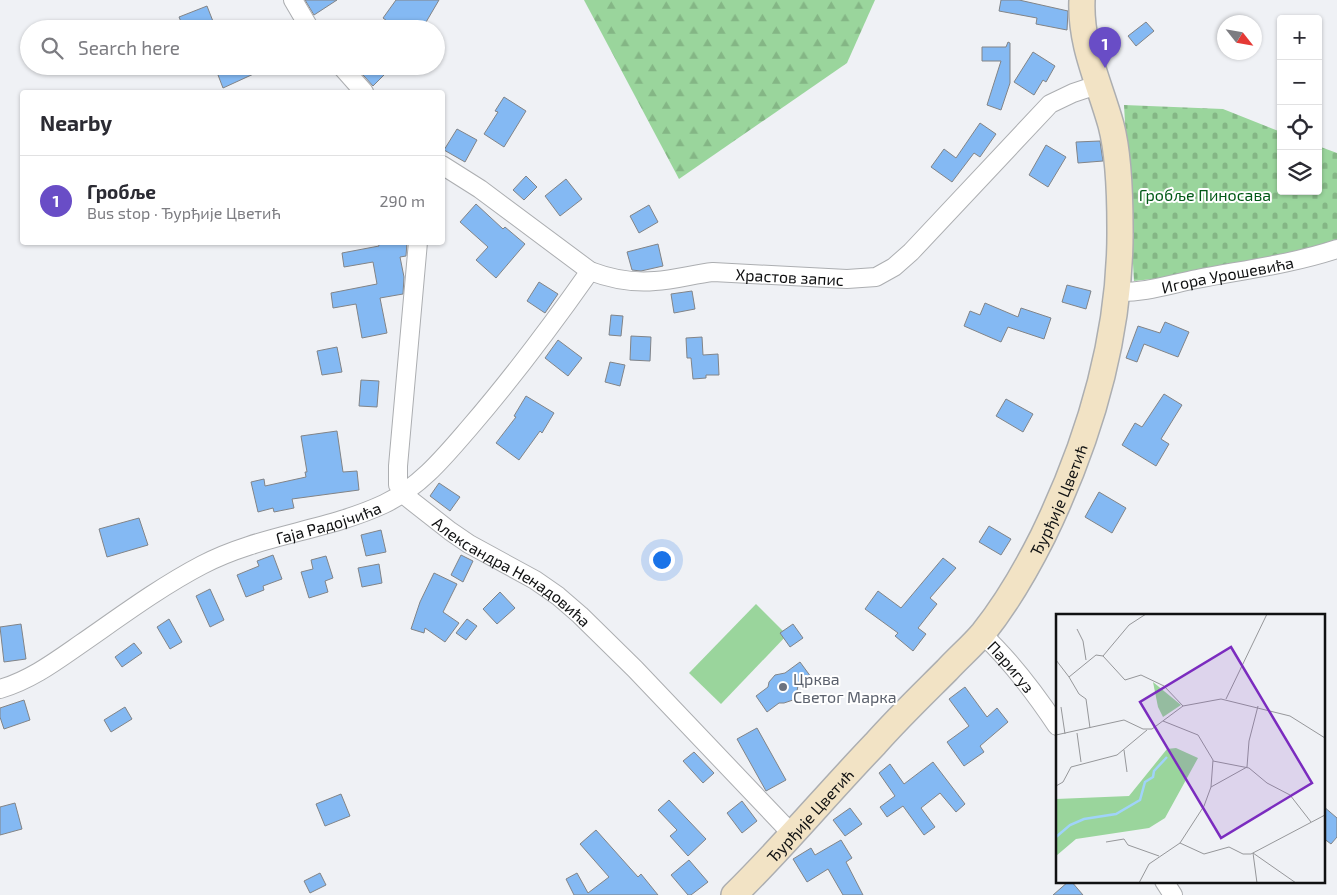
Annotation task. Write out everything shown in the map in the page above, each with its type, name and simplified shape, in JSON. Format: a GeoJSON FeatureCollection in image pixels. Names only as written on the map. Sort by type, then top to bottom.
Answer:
{"type":"FeatureCollection","features":[{"type":"Feature","properties":{"kind":"street"},"geometry":{"type":"LineString","coordinates":[[293,0],[305,20]]}},
{"type":"Feature","properties":{"kind":"street","name":"Ђурђије Цветић"},"geometry":{"type":"LineString","coordinates":[[734,895],[793,835],[874,744],[982,634],[1006,602],[1027,567],[1074,468],[1091,413],[1113,326],[1117,292],[1120,225],[1116,148],[1084,40],[1081,17],[1082,0]]}},
{"type":"Feature","properties":{"kind":"street"},"geometry":{"type":"LineString","coordinates":[[349,75],[362,90]]}},
{"type":"Feature","properties":{"kind":"street","name":"Храстов запис"},"geometry":{"type":"LineString","coordinates":[[445,169],[480,189],[590,271],[605,276],[644,282],[713,272],[848,280],[876,277],[894,267],[911,252],[1050,104],[1073,93],[1098,86]]}},
{"type":"Feature","properties":{"kind":"street"},"geometry":{"type":"LineString","coordinates":[[403,493],[398,485],[398,477],[418,245]]}},
{"type":"Feature","properties":{"kind":"street","name":"Игора Урошевића"},"geometry":{"type":"LineString","coordinates":[[1117,292],[1133,292],[1290,261],[1337,249]]}},
{"type":"Feature","properties":{"kind":"street","name":"Гаја Радојчића"},"geometry":{"type":"LineString","coordinates":[[0,689],[31,676],[154,594],[202,565],[233,551],[352,517],[403,493],[423,478],[484,410],[546,333],[590,271]]}},
{"type":"Feature","properties":{"kind":"street","name":"Александра Ненадовића"},"geometry":{"type":"LineString","coordinates":[[403,493],[450,532],[535,580],[558,596],[635,670],[793,835]]}},
{"type":"Feature","properties":{"kind":"street","name":"Паригуз"},"geometry":{"type":"LineString","coordinates":[[982,634],[998,649],[1037,696],[1056,724]]}},
{"type":"Feature","properties":{"kind":"street"},"geometry":{"type":"LineString","coordinates":[[1165,882],[1173,895]]}},
{"type":"Feature","properties":{"kind":"green space"},"geometry":{"type":"Polygon","coordinates":[[[584,0],[875,0],[847,63],[679,179],[584,0]]]}},
{"type":"Feature","properties":{"kind":"green space","name":"Гробље Пиносава"},"geometry":{"type":"Polygon","coordinates":[[[1124,105],[1223,109],[1277,130],[1277,195],[1322,195],[1322,147],[1337,153],[1337,241],[1198,274],[1134,281],[1124,105]]]}},
{"type":"Feature","properties":{"kind":"green space"},"geometry":{"type":"Polygon","coordinates":[[[756,604],[787,635],[721,704],[689,673],[756,604]]]}},
{"type":"Feature","properties":{"kind":"building"},"geometry":{"type":"Polygon","coordinates":[[[305,0],[337,0],[314,15],[305,0]]]}},
{"type":"Feature","properties":{"kind":"building"},"geometry":{"type":"Polygon","coordinates":[[[396,0],[439,0],[427,20],[386,20],[383,18],[396,0]]]}},
{"type":"Feature","properties":{"kind":"building"},"geometry":{"type":"Polygon","coordinates":[[[1001,0],[1019,0],[1068,11],[1067,30],[1036,24],[1037,18],[999,11],[1001,0]]]}},
{"type":"Feature","properties":{"kind":"building"},"geometry":{"type":"Polygon","coordinates":[[[207,6],[212,20],[180,20],[179,17],[207,6]]]}},
{"type":"Feature","properties":{"kind":"building"},"geometry":{"type":"Polygon","coordinates":[[[1146,22],[1154,31],[1136,46],[1128,36],[1146,22]]]}},
{"type":"Feature","properties":{"kind":"building"},"geometry":{"type":"Polygon","coordinates":[[[1008,42],[1010,43],[1010,83],[1001,110],[987,105],[1001,61],[982,61],[982,47],[1006,47],[1008,42]]]}},
{"type":"Feature","properties":{"kind":"building"},"geometry":{"type":"Polygon","coordinates":[[[1033,52],[1055,66],[1046,82],[1043,80],[1034,95],[1014,82],[1033,52]]]}},
{"type":"Feature","properties":{"kind":"building"},"geometry":{"type":"Polygon","coordinates":[[[218,75],[251,75],[223,88],[218,75]]]}},
{"type":"Feature","properties":{"kind":"building"},"geometry":{"type":"Polygon","coordinates":[[[363,75],[384,75],[373,86],[363,75]]]}},
{"type":"Feature","properties":{"kind":"building"},"geometry":{"type":"Polygon","coordinates":[[[504,97],[526,111],[504,147],[484,134],[498,112],[495,111],[504,97]]]}},
{"type":"Feature","properties":{"kind":"building"},"geometry":{"type":"Polygon","coordinates":[[[980,123],[996,134],[980,157],[974,153],[952,182],[931,167],[944,149],[956,158],[980,123]]]}},
{"type":"Feature","properties":{"kind":"building"},"geometry":{"type":"Polygon","coordinates":[[[457,129],[477,140],[465,162],[445,151],[457,129]]]}},
{"type":"Feature","properties":{"kind":"building"},"geometry":{"type":"Polygon","coordinates":[[[1100,141],[1103,161],[1078,163],[1076,142],[1100,141]]]}},
{"type":"Feature","properties":{"kind":"building"},"geometry":{"type":"Polygon","coordinates":[[[1046,145],[1066,157],[1048,187],[1029,175],[1046,145]]]}},
{"type":"Feature","properties":{"kind":"building"},"geometry":{"type":"Polygon","coordinates":[[[526,176],[537,187],[524,200],[513,190],[526,176]]]}},
{"type":"Feature","properties":{"kind":"building"},"geometry":{"type":"Polygon","coordinates":[[[566,179],[582,199],[560,216],[545,196],[566,179]]]}},
{"type":"Feature","properties":{"kind":"building"},"geometry":{"type":"Polygon","coordinates":[[[476,204],[503,229],[505,227],[525,244],[496,278],[476,260],[488,247],[460,222],[476,204]]]}},
{"type":"Feature","properties":{"kind":"building"},"geometry":{"type":"Polygon","coordinates":[[[649,205],[658,222],[639,233],[630,216],[649,205]]]}},
{"type":"Feature","properties":{"kind":"building"},"geometry":{"type":"Polygon","coordinates":[[[658,244],[663,266],[641,271],[632,270],[627,252],[658,244]]]}},
{"type":"Feature","properties":{"kind":"building"},"geometry":{"type":"Polygon","coordinates":[[[407,245],[406,256],[400,257],[404,277],[403,294],[380,298],[387,333],[362,338],[356,304],[333,308],[331,293],[377,284],[373,262],[344,267],[342,253],[379,246],[407,245]]]}},
{"type":"Feature","properties":{"kind":"building"},"geometry":{"type":"Polygon","coordinates":[[[539,282],[558,294],[545,313],[527,301],[539,282]]]}},
{"type":"Feature","properties":{"kind":"building"},"geometry":{"type":"Polygon","coordinates":[[[1067,285],[1091,291],[1086,309],[1062,302],[1067,285]]]}},
{"type":"Feature","properties":{"kind":"building"},"geometry":{"type":"Polygon","coordinates":[[[692,291],[695,309],[674,313],[671,294],[692,291]]]}},
{"type":"Feature","properties":{"kind":"building"},"geometry":{"type":"Polygon","coordinates":[[[985,303],[1018,317],[1021,308],[1051,318],[1044,339],[1008,327],[1001,342],[964,326],[970,311],[980,315],[985,303]]]}},
{"type":"Feature","properties":{"kind":"building"},"geometry":{"type":"Polygon","coordinates":[[[611,315],[623,316],[621,336],[609,335],[611,315]]]}},
{"type":"Feature","properties":{"kind":"building"},"geometry":{"type":"Polygon","coordinates":[[[1165,322],[1189,332],[1178,357],[1144,344],[1137,362],[1126,358],[1138,326],[1160,333],[1165,322]]]}},
{"type":"Feature","properties":{"kind":"building"},"geometry":{"type":"Polygon","coordinates":[[[631,336],[651,337],[650,361],[630,360],[631,336]]]}},
{"type":"Feature","properties":{"kind":"building"},"geometry":{"type":"Polygon","coordinates":[[[702,337],[703,355],[718,354],[719,375],[706,375],[706,378],[693,379],[691,358],[687,358],[686,338],[702,337]]]}},
{"type":"Feature","properties":{"kind":"building"},"geometry":{"type":"Polygon","coordinates":[[[558,340],[582,358],[568,376],[545,358],[558,340]]]}},
{"type":"Feature","properties":{"kind":"building"},"geometry":{"type":"Polygon","coordinates":[[[337,347],[342,372],[322,375],[317,351],[337,347]]]}},
{"type":"Feature","properties":{"kind":"building"},"geometry":{"type":"Polygon","coordinates":[[[610,362],[625,365],[620,386],[605,382],[610,362]]]}},
{"type":"Feature","properties":{"kind":"building"},"geometry":{"type":"Polygon","coordinates":[[[361,380],[379,381],[377,407],[359,406],[361,380]]]}},
{"type":"Feature","properties":{"kind":"building"},"geometry":{"type":"Polygon","coordinates":[[[1164,394],[1182,405],[1161,439],[1169,444],[1156,466],[1122,445],[1135,423],[1142,427],[1164,394]]]}},
{"type":"Feature","properties":{"kind":"building"},"geometry":{"type":"Polygon","coordinates":[[[526,396],[554,413],[542,433],[540,431],[519,460],[496,443],[516,417],[514,416],[526,396]]]}},
{"type":"Feature","properties":{"kind":"building"},"geometry":{"type":"Polygon","coordinates":[[[1006,399],[1033,414],[1023,432],[996,416],[1006,399]]]}},
{"type":"Feature","properties":{"kind":"building"},"geometry":{"type":"Polygon","coordinates":[[[337,431],[343,472],[357,471],[359,490],[292,499],[294,508],[274,512],[273,508],[258,512],[251,482],[264,479],[265,486],[306,477],[305,472],[307,472],[301,436],[337,431]]]}},
{"type":"Feature","properties":{"kind":"building"},"geometry":{"type":"Polygon","coordinates":[[[439,483],[460,497],[450,511],[430,496],[439,483]]]}},
{"type":"Feature","properties":{"kind":"building"},"geometry":{"type":"Polygon","coordinates":[[[1099,492],[1126,508],[1112,533],[1085,517],[1099,492]]]}},
{"type":"Feature","properties":{"kind":"building"},"geometry":{"type":"Polygon","coordinates":[[[139,518],[148,545],[107,557],[99,529],[139,518]]]}},
{"type":"Feature","properties":{"kind":"building"},"geometry":{"type":"Polygon","coordinates":[[[989,526],[1011,539],[1001,555],[979,542],[989,526]]]}},
{"type":"Feature","properties":{"kind":"building"},"geometry":{"type":"Polygon","coordinates":[[[381,530],[386,552],[366,556],[361,535],[381,530]]]}},
{"type":"Feature","properties":{"kind":"building"},"geometry":{"type":"Polygon","coordinates":[[[273,555],[282,579],[263,586],[264,590],[246,597],[237,575],[259,566],[257,561],[273,555]]]}},
{"type":"Feature","properties":{"kind":"building"},"geometry":{"type":"Polygon","coordinates":[[[461,555],[473,561],[463,582],[451,575],[461,555]]]}},
{"type":"Feature","properties":{"kind":"building"},"geometry":{"type":"Polygon","coordinates":[[[326,556],[333,578],[325,581],[328,592],[309,598],[301,572],[313,569],[311,560],[326,556]]]}},
{"type":"Feature","properties":{"kind":"building"},"geometry":{"type":"Polygon","coordinates":[[[943,558],[956,568],[930,598],[937,604],[918,628],[926,634],[913,651],[895,636],[898,633],[865,609],[878,591],[901,608],[943,558]]]}},
{"type":"Feature","properties":{"kind":"building"},"geometry":{"type":"Polygon","coordinates":[[[379,564],[382,583],[362,587],[358,568],[379,564]]]}},
{"type":"Feature","properties":{"kind":"building"},"geometry":{"type":"Polygon","coordinates":[[[434,573],[457,584],[443,612],[459,623],[445,642],[425,628],[424,633],[411,629],[420,602],[434,573]]]}},
{"type":"Feature","properties":{"kind":"building"},"geometry":{"type":"Polygon","coordinates":[[[210,589],[224,620],[210,627],[196,596],[210,589]]]}},
{"type":"Feature","properties":{"kind":"building"},"geometry":{"type":"Polygon","coordinates":[[[500,592],[515,608],[497,624],[483,609],[500,592]]]}},
{"type":"Feature","properties":{"kind":"building"},"geometry":{"type":"Polygon","coordinates":[[[169,619],[182,642],[170,649],[157,627],[169,619]]]}},
{"type":"Feature","properties":{"kind":"building"},"geometry":{"type":"Polygon","coordinates":[[[467,619],[477,626],[466,640],[456,633],[467,619]]]}},
{"type":"Feature","properties":{"kind":"building"},"geometry":{"type":"Polygon","coordinates":[[[21,624],[26,659],[4,662],[0,627],[21,624]]]}},
{"type":"Feature","properties":{"kind":"building"},"geometry":{"type":"Polygon","coordinates":[[[793,624],[803,638],[790,647],[780,633],[793,624]]]}},
{"type":"Feature","properties":{"kind":"building"},"geometry":{"type":"Polygon","coordinates":[[[134,643],[142,653],[122,667],[115,657],[134,643]]]}},
{"type":"Feature","properties":{"kind":"building","name":"Црква Светог Марка"},"geometry":{"type":"Polygon","coordinates":[[[800,662],[811,677],[798,686],[793,700],[779,703],[767,712],[756,696],[768,687],[769,682],[775,675],[785,673],[800,662]]]}},
{"type":"Feature","properties":{"kind":"building"},"geometry":{"type":"Polygon","coordinates":[[[965,687],[987,717],[997,708],[1008,722],[980,746],[984,752],[964,766],[947,742],[969,726],[949,699],[965,687]]]}},
{"type":"Feature","properties":{"kind":"building"},"geometry":{"type":"Polygon","coordinates":[[[24,700],[30,720],[4,729],[0,717],[0,708],[24,700]]]}},
{"type":"Feature","properties":{"kind":"building"},"geometry":{"type":"Polygon","coordinates":[[[125,707],[132,719],[111,732],[104,720],[125,707]]]}},
{"type":"Feature","properties":{"kind":"building"},"geometry":{"type":"Polygon","coordinates":[[[757,728],[786,780],[766,791],[737,739],[757,728]]]}},
{"type":"Feature","properties":{"kind":"building"},"geometry":{"type":"Polygon","coordinates":[[[694,752],[714,773],[703,783],[683,761],[694,752]]]}},
{"type":"Feature","properties":{"kind":"building"},"geometry":{"type":"Polygon","coordinates":[[[933,762],[965,804],[956,812],[940,793],[921,808],[935,827],[924,835],[903,806],[887,817],[880,807],[895,796],[879,773],[890,764],[904,784],[933,762]]]}},
{"type":"Feature","properties":{"kind":"building"},"geometry":{"type":"Polygon","coordinates":[[[341,794],[350,816],[325,826],[316,804],[341,794]]]}},
{"type":"Feature","properties":{"kind":"building"},"geometry":{"type":"Polygon","coordinates":[[[669,800],[706,839],[688,856],[670,836],[677,830],[658,810],[669,800]]]}},
{"type":"Feature","properties":{"kind":"building"},"geometry":{"type":"Polygon","coordinates":[[[742,801],[757,821],[742,833],[727,813],[742,801]]]}},
{"type":"Feature","properties":{"kind":"building"},"geometry":{"type":"Polygon","coordinates":[[[15,803],[22,829],[0,835],[0,807],[15,803]]]}},
{"type":"Feature","properties":{"kind":"building"},"geometry":{"type":"Polygon","coordinates":[[[1324,807],[1337,818],[1337,837],[1331,844],[1324,839],[1324,807]]]}},
{"type":"Feature","properties":{"kind":"building"},"geometry":{"type":"Polygon","coordinates":[[[850,808],[862,824],[845,836],[833,820],[850,808]]]}},
{"type":"Feature","properties":{"kind":"building"},"geometry":{"type":"Polygon","coordinates":[[[596,830],[638,877],[641,874],[658,895],[574,895],[566,879],[577,873],[588,893],[609,877],[580,844],[596,830]]]}},
{"type":"Feature","properties":{"kind":"building"},"geometry":{"type":"Polygon","coordinates":[[[841,840],[852,858],[846,862],[863,895],[843,895],[828,869],[807,882],[793,859],[811,848],[815,855],[841,840]]]}},
{"type":"Feature","properties":{"kind":"building"},"geometry":{"type":"Polygon","coordinates":[[[689,860],[708,882],[691,895],[688,895],[671,875],[689,860]]]}},
{"type":"Feature","properties":{"kind":"building"},"geometry":{"type":"Polygon","coordinates":[[[320,873],[326,885],[310,893],[304,881],[320,873]]]}},
{"type":"Feature","properties":{"kind":"building"},"geometry":{"type":"Polygon","coordinates":[[[1068,882],[1072,882],[1083,895],[1053,895],[1068,882]]]}},
{"type":"Feature","properties":{"kind":"place","name":"Гробље"},"geometry":{"type":"Point","coordinates":[1105,68]}},
{"type":"Feature","properties":{"kind":"place","name":"Црква Светог Марка"},"geometry":{"type":"Point","coordinates":[783,687]}}]}
